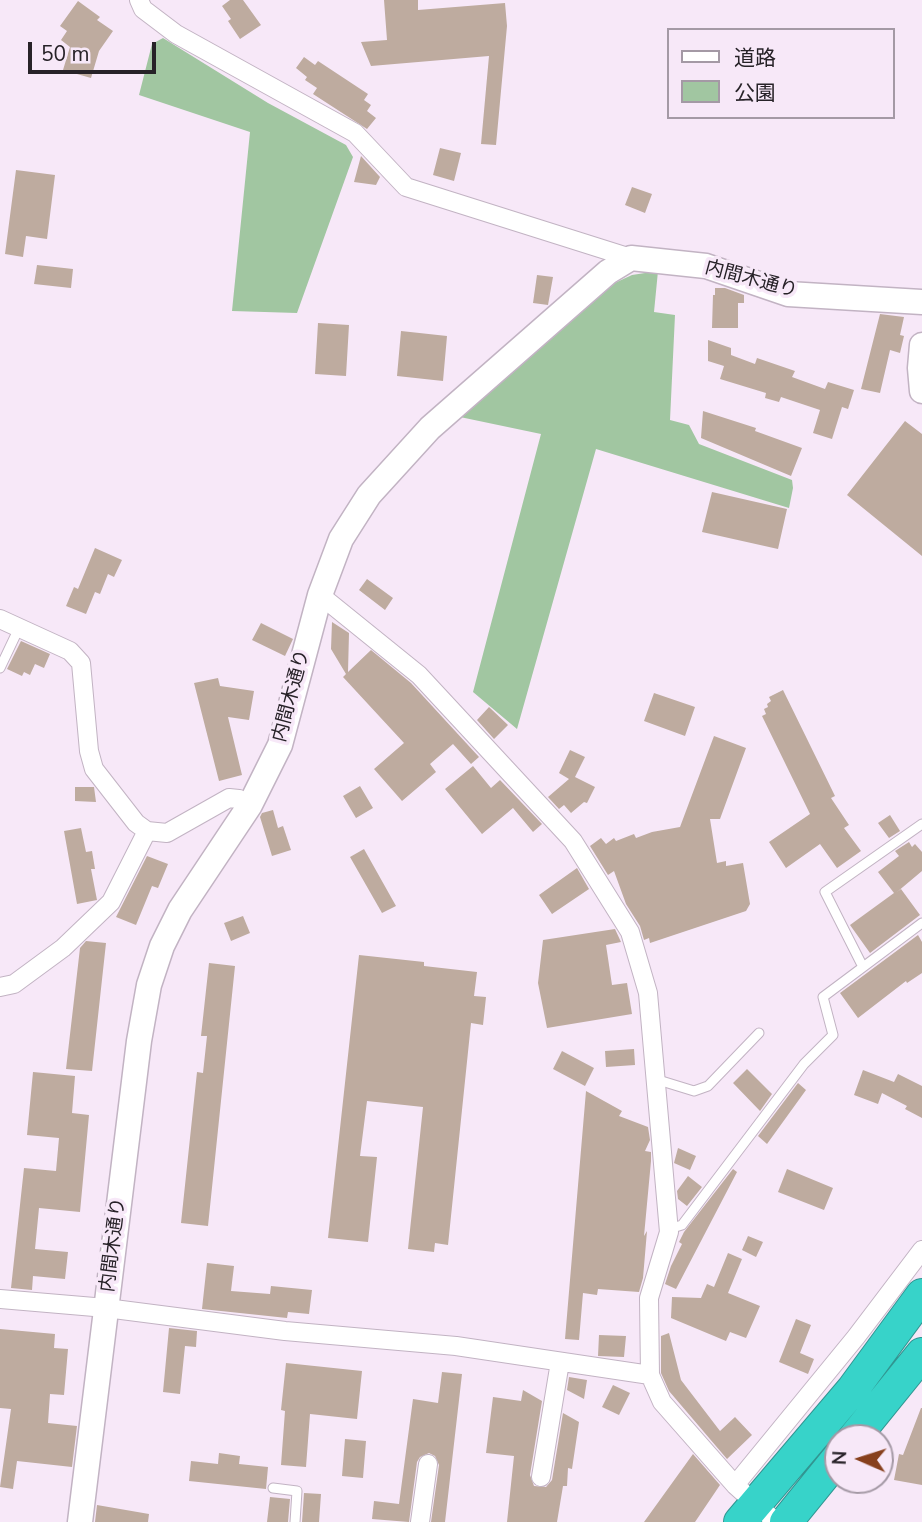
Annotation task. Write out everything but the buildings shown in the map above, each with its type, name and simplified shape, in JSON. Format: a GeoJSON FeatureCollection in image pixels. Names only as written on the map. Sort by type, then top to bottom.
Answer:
{"type":"FeatureCollection","features":[{"type":"Feature","properties":{"kind":"highway"},"geometry":{"type":"LineString","coordinates":[[752,1508],[853,1389],[922,1295]]}},
{"type":"Feature","properties":{"kind":"highway"},"geometry":{"type":"LineString","coordinates":[[865,1424],[922,1354]]}},
{"type":"Feature","properties":{"kind":"highway"},"geometry":{"type":"LineString","coordinates":[[786,1522],[824,1475]]}},
{"type":"Feature","properties":{"kind":"street"},"geometry":{"type":"LineString","coordinates":[[139,0],[143,9],[176,34],[355,133],[407,187],[631,258]]}},
{"type":"Feature","properties":{"kind":"street","name":"内間木通り"},"geometry":{"type":"LineString","coordinates":[[80,1522],[139,1041],[149,985],[162,946],[180,910],[250,805],[280,745],[320,595],[341,539],[369,495],[430,428],[608,272],[631,258],[706,266],[788,294],[922,302]]}},
{"type":"Feature","properties":{"kind":"street"},"geometry":{"type":"LineString","coordinates":[[922,345],[922,391]]}},
{"type":"Feature","properties":{"kind":"street"},"geometry":{"type":"LineString","coordinates":[[320,595],[419,675],[573,841],[630,932],[648,993],[669,1229],[649,1298],[650,1375],[663,1402],[752,1508],[856,1337],[922,1250]]}},
{"type":"Feature","properties":{"kind":"street"},"geometry":{"type":"LineString","coordinates":[[0,619],[70,651],[81,663],[89,751],[94,769],[136,824],[147,831],[167,832],[229,798],[239,799],[250,805]]}},
{"type":"Feature","properties":{"kind":"street"},"geometry":{"type":"LineString","coordinates":[[0,986],[14,984],[63,948],[111,902],[147,831]]}},
{"type":"Feature","properties":{"kind":"street"},"geometry":{"type":"LineString","coordinates":[[0,1298],[106,1308],[285,1331],[456,1346],[650,1375]]}},
{"type":"Feature","properties":{"kind":"street"},"geometry":{"type":"LineString","coordinates":[[541,1477],[560,1362]]}},
{"type":"Feature","properties":{"kind":"street"},"geometry":{"type":"LineString","coordinates":[[419,1522],[428,1464]]}},
{"type":"Feature","properties":{"kind":"lane"},"geometry":{"type":"LineString","coordinates":[[0,668],[19,628]]}},
{"type":"Feature","properties":{"kind":"lane"},"geometry":{"type":"LineString","coordinates":[[863,967],[825,892],[922,824]]}},
{"type":"Feature","properties":{"kind":"lane"},"geometry":{"type":"LineString","coordinates":[[669,1229],[682,1225],[804,1064],[833,1035],[823,997],[922,923]]}},
{"type":"Feature","properties":{"kind":"lane"},"geometry":{"type":"LineString","coordinates":[[656,1079],[694,1091],[708,1086],[759,1033]]}},
{"type":"Feature","properties":{"kind":"lane"},"geometry":{"type":"LineString","coordinates":[[273,1488],[297,1491],[295,1522]]}},
{"type":"Feature","properties":{"kind":"green space"},"geometry":{"type":"Polygon","coordinates":[[[163,38],[268,103],[346,145],[353,157],[297,313],[232,311],[250,132],[139,95],[152,44],[163,38]]]}},
{"type":"Feature","properties":{"kind":"green space"},"geometry":{"type":"Polygon","coordinates":[[[658,271],[654,312],[675,315],[670,420],[689,425],[699,444],[792,480],[789,508],[596,449],[517,729],[473,692],[541,434],[460,417],[606,287],[632,275],[658,271]]]}}]}
